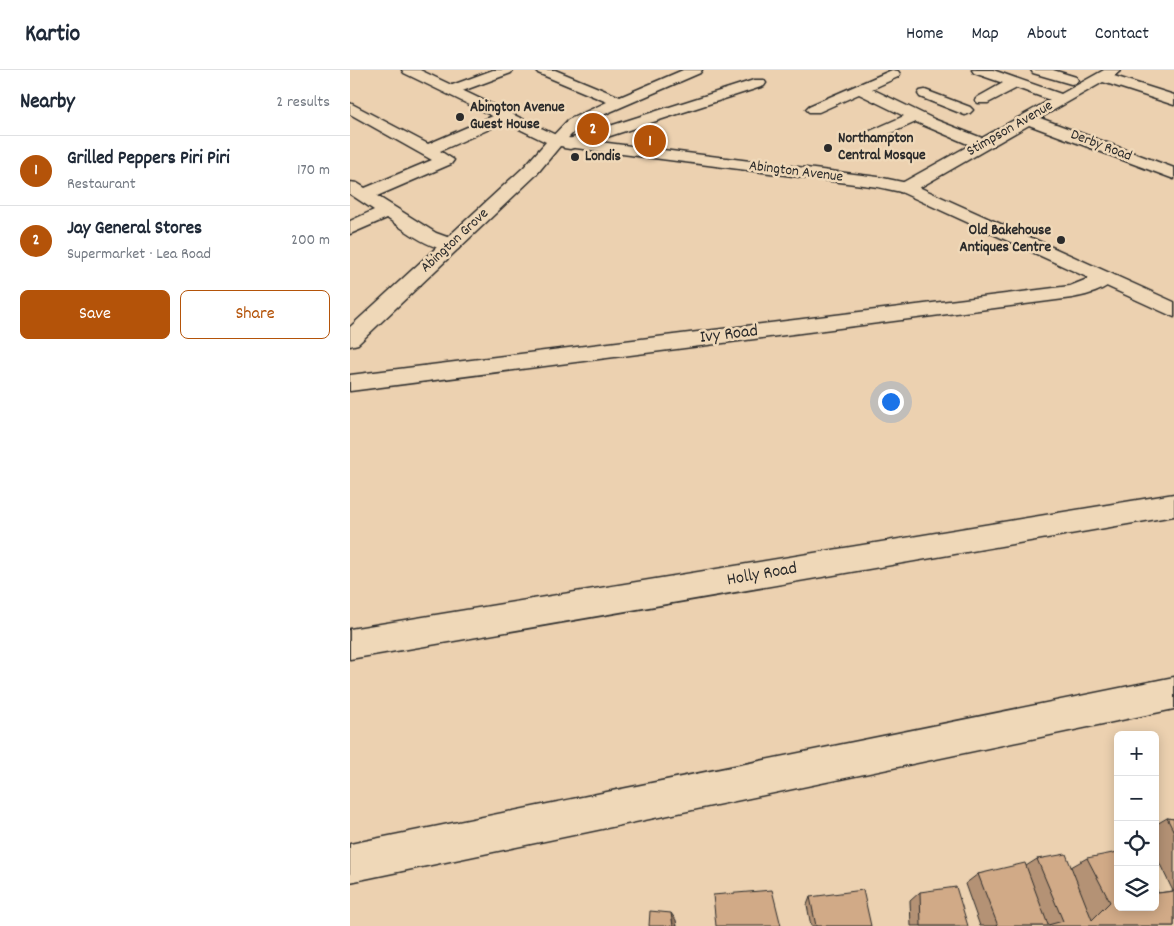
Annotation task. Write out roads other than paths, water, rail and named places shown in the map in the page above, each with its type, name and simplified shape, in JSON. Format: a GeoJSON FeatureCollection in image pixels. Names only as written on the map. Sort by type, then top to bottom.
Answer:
{"type":"FeatureCollection","features":[{"type":"Feature","properties":{"kind":"street","name":"Abington Avenue"},"geometry":{"type":"LineString","coordinates":[[409,70],[563,143],[878,182],[906,188],[1174,310]]}},
{"type":"Feature","properties":{"kind":"street"},"geometry":{"type":"LineString","coordinates":[[452,90],[506,70]]}},
{"type":"Feature","properties":{"kind":"street"},"geometry":{"type":"LineString","coordinates":[[543,70],[619,102]]}},
{"type":"Feature","properties":{"kind":"street","name":"Abington Grove"},"geometry":{"type":"LineString","coordinates":[[350,339],[530,170],[563,143],[574,123],[695,70]]}},
{"type":"Feature","properties":{"kind":"street"},"geometry":{"type":"LineString","coordinates":[[979,70],[1012,77],[1062,99]]}},
{"type":"Feature","properties":{"kind":"street"},"geometry":{"type":"LineString","coordinates":[[1038,70],[1070,80]]}},
{"type":"Feature","properties":{"kind":"street"},"geometry":{"type":"LineString","coordinates":[[1108,73],[1174,100]]}},
{"type":"Feature","properties":{"kind":"street","name":"Stimpson Avenue"},"geometry":{"type":"LineString","coordinates":[[906,188],[1108,73]]}},
{"type":"Feature","properties":{"kind":"street"},"geometry":{"type":"LineString","coordinates":[[814,109],[893,74]]}},
{"type":"Feature","properties":{"kind":"street"},"geometry":{"type":"LineString","coordinates":[[983,100],[1012,77]]}},
{"type":"Feature","properties":{"kind":"street"},"geometry":{"type":"LineString","coordinates":[[563,143],[759,83]]}},
{"type":"Feature","properties":{"kind":"street"},"geometry":{"type":"LineString","coordinates":[[859,89],[982,144]]}},
{"type":"Feature","properties":{"kind":"street"},"geometry":{"type":"LineString","coordinates":[[874,135],[932,97],[965,110]]}},
{"type":"Feature","properties":{"kind":"street"},"geometry":{"type":"LineString","coordinates":[[350,108],[445,160],[357,191]]}},
{"type":"Feature","properties":{"kind":"street"},"geometry":{"type":"LineString","coordinates":[[428,150],[506,116]]}},
{"type":"Feature","properties":{"kind":"street","name":"Derby Road"},"geometry":{"type":"LineString","coordinates":[[1027,119],[1174,174]]}},
{"type":"Feature","properties":{"kind":"street"},"geometry":{"type":"LineString","coordinates":[[857,126],[891,143]]}},
{"type":"Feature","properties":{"kind":"street"},"geometry":{"type":"LineString","coordinates":[[357,191],[429,237],[451,245]]}},
{"type":"Feature","properties":{"kind":"street"},"geometry":{"type":"LineString","coordinates":[[350,228],[388,211]]}},
{"type":"Feature","properties":{"kind":"street","name":"Ivy Road"},"geometry":{"type":"LineString","coordinates":[[350,383],[1072,292],[1094,285],[1104,278]]}},
{"type":"Feature","properties":{"kind":"street","name":"Holly Road"},"geometry":{"type":"LineString","coordinates":[[350,644],[1174,505]]}},
{"type":"Feature","properties":{"kind":"street"},"geometry":{"type":"LineString","coordinates":[[350,863],[1174,693]]}},
{"type":"Feature","properties":{"kind":"place","name":"Abington Avenue Guest House"},"geometry":{"type":"Point","coordinates":[460,117]}},
{"type":"Feature","properties":{"kind":"place","name":"Jay General Stores"},"geometry":{"type":"Point","coordinates":[593,129]}},
{"type":"Feature","properties":{"kind":"place","name":"Grilled Peppers Piri Piri"},"geometry":{"type":"Point","coordinates":[650,141]}},
{"type":"Feature","properties":{"kind":"place","name":"Northampton Central Mosque"},"geometry":{"type":"Point","coordinates":[828,148]}},
{"type":"Feature","properties":{"kind":"place","name":"Londis"},"geometry":{"type":"Point","coordinates":[575,157]}},
{"type":"Feature","properties":{"kind":"place","name":"Old Bakehouse Antiques Centre"},"geometry":{"type":"Point","coordinates":[1061,240]}}]}
